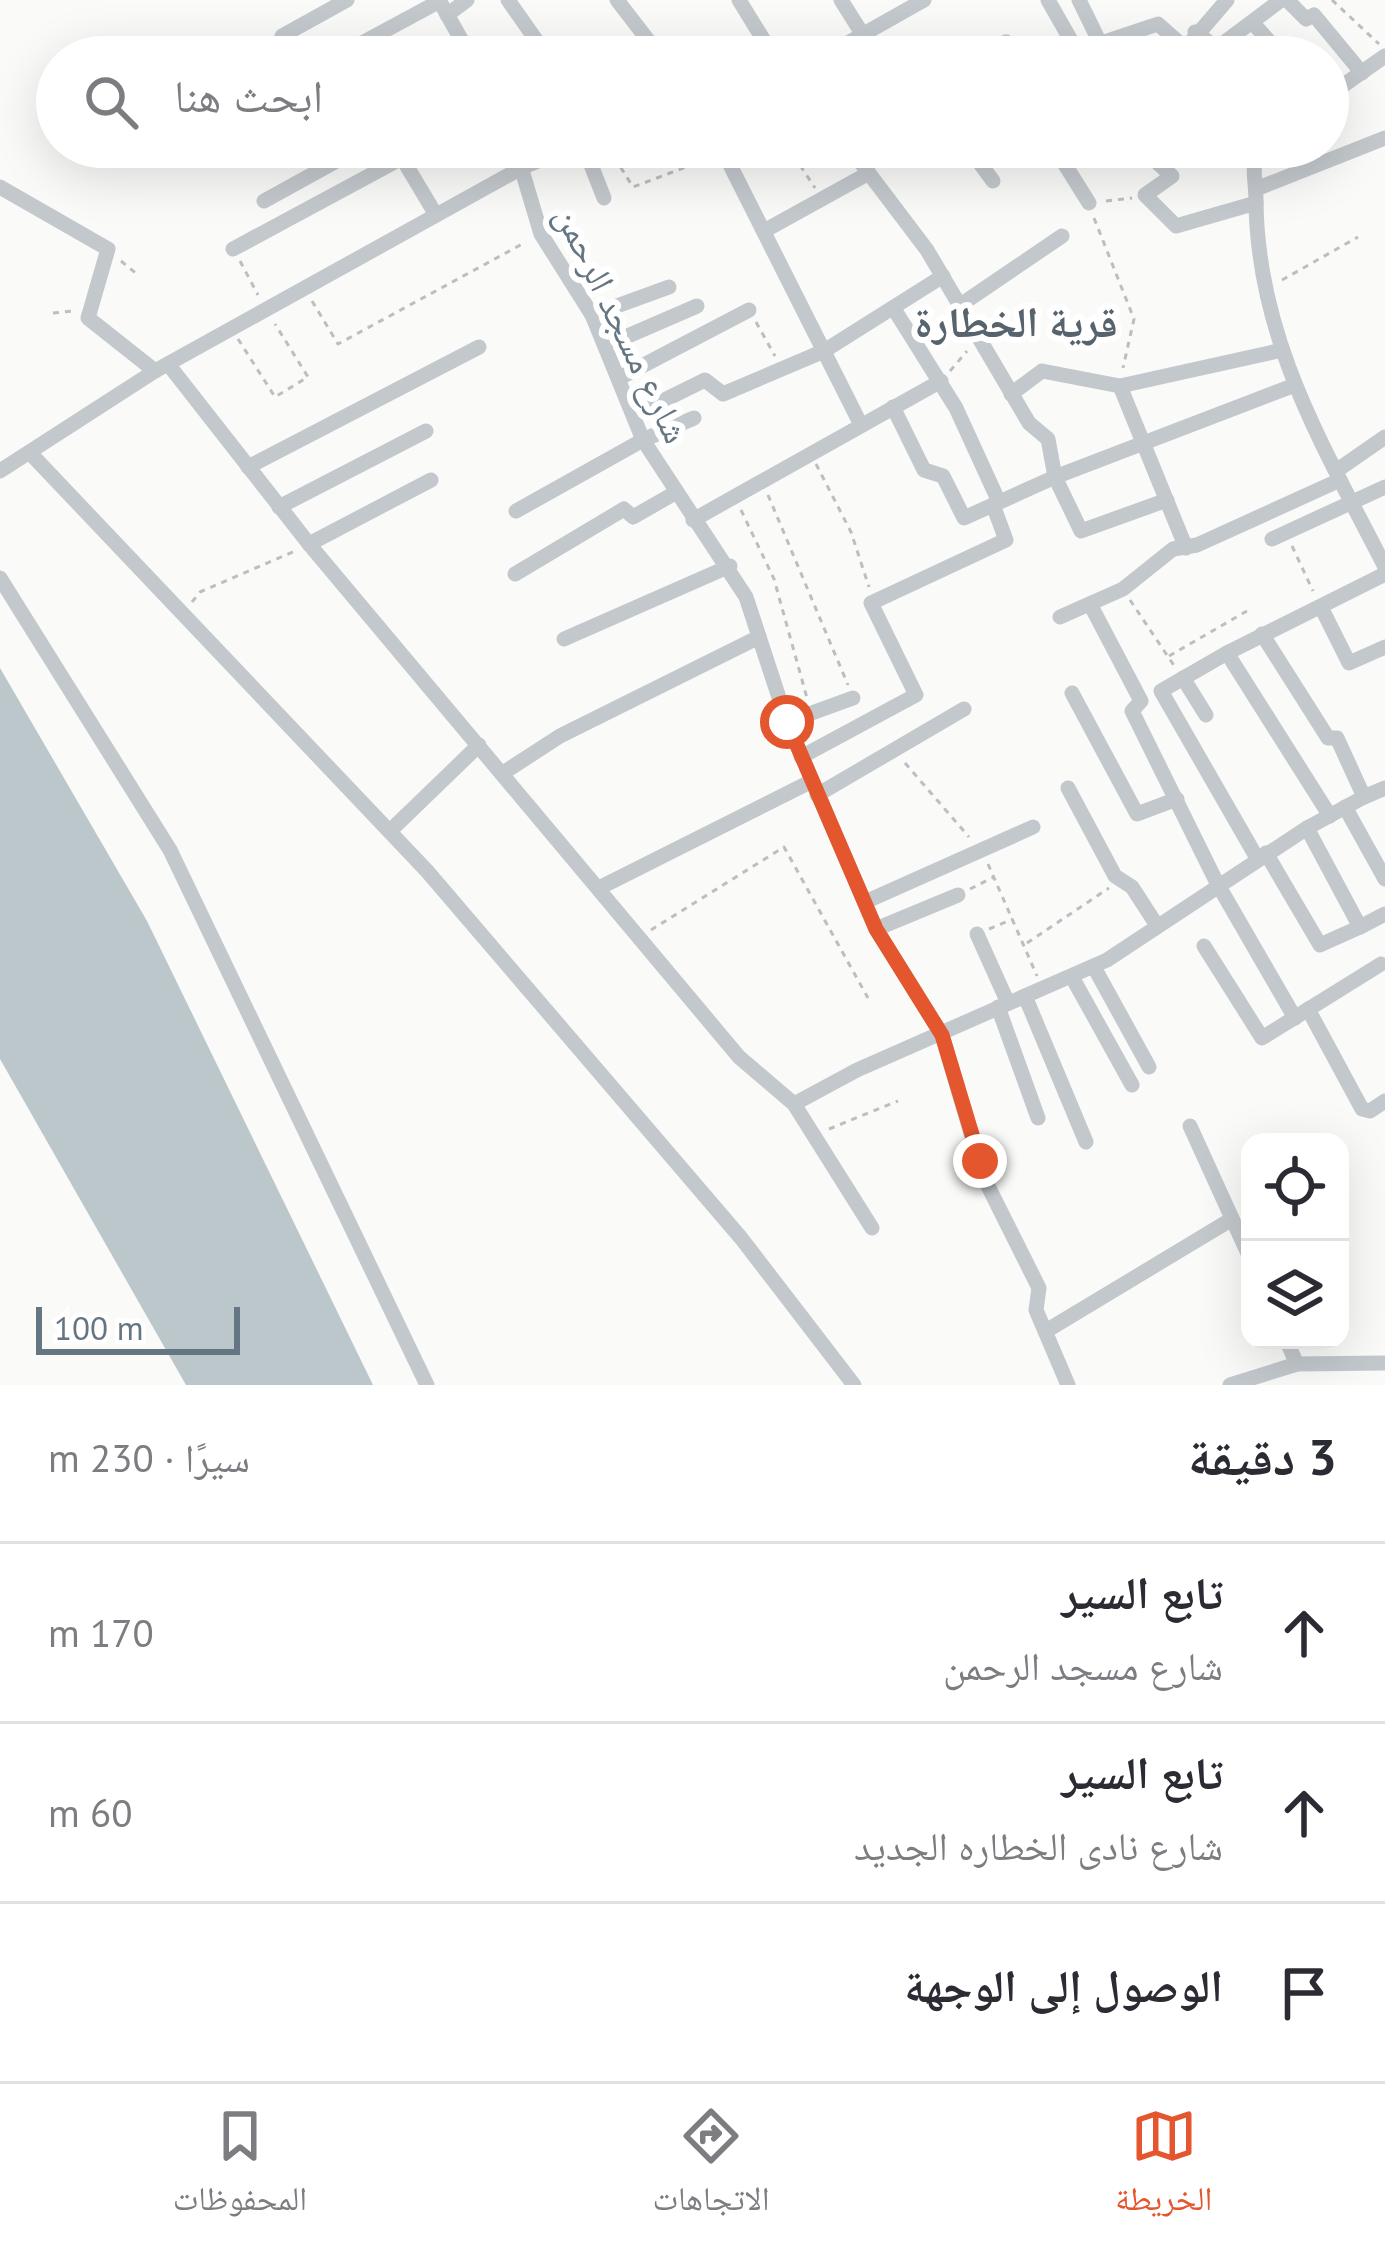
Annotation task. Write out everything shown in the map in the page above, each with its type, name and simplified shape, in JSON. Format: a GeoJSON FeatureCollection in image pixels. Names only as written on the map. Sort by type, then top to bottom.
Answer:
{"type":"FeatureCollection","features":[{"type":"Feature","properties":{"kind":"street"},"geometry":{"type":"LineString","coordinates":[[282,36],[347,0]]}},
{"type":"Feature","properties":{"kind":"street"},"geometry":{"type":"LineString","coordinates":[[380,36],[442,6],[467,0]]}},
{"type":"Feature","properties":{"kind":"street"},"geometry":{"type":"LineString","coordinates":[[508,0],[533,36]]}},
{"type":"Feature","properties":{"kind":"street"},"geometry":{"type":"LineString","coordinates":[[739,0],[761,36]]}},
{"type":"Feature","properties":{"kind":"street"},"geometry":{"type":"LineString","coordinates":[[841,0],[863,35],[924,0]]}},
{"type":"Feature","properties":{"kind":"street"},"geometry":{"type":"LineString","coordinates":[[1048,0],[1068,36]]}},
{"type":"Feature","properties":{"kind":"street"},"geometry":{"type":"LineString","coordinates":[[1079,0],[1096,36]]}},
{"type":"Feature","properties":{"kind":"street"},"geometry":{"type":"LineString","coordinates":[[1193,36],[1227,0]]}},
{"type":"Feature","properties":{"kind":"street"},"geometry":{"type":"LineString","coordinates":[[1240,36],[1284,0],[1306,19],[1314,15],[1331,36]]}},
{"type":"Feature","properties":{"kind":"street"},"geometry":{"type":"LineString","coordinates":[[621,1],[646,36]]}},
{"type":"Feature","properties":{"kind":"street"},"geometry":{"type":"LineString","coordinates":[[442,6],[459,36]]}},
{"type":"Feature","properties":{"kind":"street"},"geometry":{"type":"LineString","coordinates":[[1252,22],[1264,36]]}},
{"type":"Feature","properties":{"kind":"street"},"geometry":{"type":"LineString","coordinates":[[1123,36],[1158,24],[1168,36]]}},
{"type":"Feature","properties":{"kind":"street"},"geometry":{"type":"LineString","coordinates":[[1196,32],[1200,36]]}},
{"type":"Feature","properties":{"kind":"street"},"geometry":{"type":"LineString","coordinates":[[1349,82],[1385,53]]}},
{"type":"Feature","properties":{"kind":"street"},"geometry":{"type":"LineString","coordinates":[[1349,57],[1362,73]]}},
{"type":"Feature","properties":{"kind":"street"},"geometry":{"type":"LineString","coordinates":[[1349,157],[1384,142]]}},
{"type":"Feature","properties":{"kind":"street"},"geometry":{"type":"LineString","coordinates":[[264,200],[323,168]]}},
{"type":"Feature","properties":{"kind":"street"},"geometry":{"type":"LineString","coordinates":[[233,249],[383,168]]}},
{"type":"Feature","properties":{"kind":"street"},"geometry":{"type":"LineString","coordinates":[[408,168],[436,215]]}},
{"type":"Feature","properties":{"kind":"street"},"geometry":{"type":"LineString","coordinates":[[0,471],[162,368],[521,168]]}},
{"type":"Feature","properties":{"kind":"street","name":"شارع مسجد الرحمن"},"geometry":{"type":"LineString","coordinates":[[523,168],[541,234],[607,345],[643,440],[693,520],[730,566],[801,757],[876,929],[942,1035],[990,1194],[1040,1292],[1035,1306],[1068,1385]]}},
{"type":"Feature","properties":{"kind":"street"},"geometry":{"type":"LineString","coordinates":[[592,168],[604,198]]}},
{"type":"Feature","properties":{"kind":"street"},"geometry":{"type":"LineString","coordinates":[[732,168],[861,425]]}},
{"type":"Feature","properties":{"kind":"street"},"geometry":{"type":"LineString","coordinates":[[866,168],[943,276],[1029,423],[1048,439],[1055,477],[1082,532],[1168,500]]}},
{"type":"Feature","properties":{"kind":"street"},"geometry":{"type":"LineString","coordinates":[[983,168],[993,181]]}},
{"type":"Feature","properties":{"kind":"street"},"geometry":{"type":"LineString","coordinates":[[1067,168],[1089,202]]}},
{"type":"Feature","properties":{"kind":"street"},"geometry":{"type":"LineString","coordinates":[[1163,168],[1173,177],[1146,196],[1178,227],[1322,168]]}},
{"type":"Feature","properties":{"kind":"street"},"geometry":{"type":"LineString","coordinates":[[1254,168],[1257,249],[1278,351],[1385,571],[1227,653],[1132,710],[1217,884],[1362,1109],[1370,1111],[1385,1101]]}},
{"type":"Feature","properties":{"kind":"street"},"geometry":{"type":"LineString","coordinates":[[764,231],[869,173]]}},
{"type":"Feature","properties":{"kind":"street"},"geometry":{"type":"LineString","coordinates":[[0,187],[107,248],[88,310],[90,321],[162,368],[248,467],[739,1057],[794,1104],[872,1228]]}},
{"type":"Feature","properties":{"kind":"street"},"geometry":{"type":"LineString","coordinates":[[959,306],[1062,236]]}},
{"type":"Feature","properties":{"kind":"street"},"geometry":{"type":"LineString","coordinates":[[634,415],[705,380],[723,394],[824,351],[943,276]]}},
{"type":"Feature","properties":{"kind":"street"},"geometry":{"type":"LineString","coordinates":[[592,315],[669,287]]}},
{"type":"Feature","properties":{"kind":"street"},"geometry":{"type":"LineString","coordinates":[[607,345],[697,306]]}},
{"type":"Feature","properties":{"kind":"street"},"geometry":{"type":"LineString","coordinates":[[801,757],[917,694],[873,601],[1006,540],[996,503],[941,381],[894,309]]}},
{"type":"Feature","properties":{"kind":"street"},"geometry":{"type":"LineString","coordinates":[[621,377],[749,310]]}},
{"type":"Feature","properties":{"kind":"street"},"geometry":{"type":"LineString","coordinates":[[248,467],[479,347]]}},
{"type":"Feature","properties":{"kind":"street"},"geometry":{"type":"LineString","coordinates":[[1012,394],[1046,370],[1086,383],[1120,386],[1278,351]]}},
{"type":"Feature","properties":{"kind":"street"},"geometry":{"type":"LineString","coordinates":[[693,520],[941,381]]}},
{"type":"Feature","properties":{"kind":"street"},"geometry":{"type":"LineString","coordinates":[[893,407],[924,470],[943,476],[962,518],[1295,385]]}},
{"type":"Feature","properties":{"kind":"street"},"geometry":{"type":"LineString","coordinates":[[1120,386],[1186,548]]}},
{"type":"Feature","properties":{"kind":"street"},"geometry":{"type":"LineString","coordinates":[[517,511],[643,440],[694,418]]}},
{"type":"Feature","properties":{"kind":"street"},"geometry":{"type":"LineString","coordinates":[[279,507],[426,431]]}},
{"type":"Feature","properties":{"kind":"street"},"geometry":{"type":"LineString","coordinates":[[1060,617],[1123,589],[1173,550],[1338,476],[1385,437]]}},
{"type":"Feature","properties":{"kind":"street"},"geometry":{"type":"LineString","coordinates":[[31,454],[390,831],[741,1238],[854,1385]]}},
{"type":"Feature","properties":{"kind":"street"},"geometry":{"type":"LineString","coordinates":[[309,544],[431,480]]}},
{"type":"Feature","properties":{"kind":"street"},"geometry":{"type":"LineString","coordinates":[[1279,536],[1385,487]]}},
{"type":"Feature","properties":{"kind":"street"},"geometry":{"type":"LineString","coordinates":[[515,574],[625,509],[633,517],[675,493]]}},
{"type":"Feature","properties":{"kind":"street"},"geometry":{"type":"LineString","coordinates":[[564,638],[730,566]]}},
{"type":"Feature","properties":{"kind":"street"},"geometry":{"type":"LineString","coordinates":[[0,578],[170,850],[428,1385]]}},
{"type":"Feature","properties":{"kind":"street"},"geometry":{"type":"LineString","coordinates":[[1090,604],[1141,701]]}},
{"type":"Feature","properties":{"kind":"street"},"geometry":{"type":"LineString","coordinates":[[1321,607],[1349,663],[1385,647]]}},
{"type":"Feature","properties":{"kind":"street"},"geometry":{"type":"LineString","coordinates":[[1262,634],[1328,738],[1336,738],[1364,797]]}},
{"type":"Feature","properties":{"kind":"street"},"geometry":{"type":"LineString","coordinates":[[503,772],[583,724],[759,637]]}},
{"type":"Feature","properties":{"kind":"street"},"geometry":{"type":"LineString","coordinates":[[1227,653],[1385,878]]}},
{"type":"Feature","properties":{"kind":"street"},"geometry":{"type":"LineString","coordinates":[[1183,678],[1206,715]]}},
{"type":"Feature","properties":{"kind":"street"},"geometry":{"type":"LineString","coordinates":[[1160,691],[1320,945],[1385,914]]}},
{"type":"Feature","properties":{"kind":"street"},"geometry":{"type":"LineString","coordinates":[[1072,692],[1137,814],[1177,799]]}},
{"type":"Feature","properties":{"kind":"street"},"geometry":{"type":"LineString","coordinates":[[787,722],[853,698]]}},
{"type":"Feature","properties":{"kind":"street"},"geometry":{"type":"LineString","coordinates":[[599,888],[895,751],[964,709]]}},
{"type":"Feature","properties":{"kind":"street"},"geometry":{"type":"LineString","coordinates":[[390,831],[479,746]]}},
{"type":"Feature","properties":{"kind":"street"},"geometry":{"type":"LineString","coordinates":[[1068,788],[1120,881],[1132,887],[1156,924]]}},
{"type":"Feature","properties":{"kind":"street"},"geometry":{"type":"LineString","coordinates":[[794,1104],[857,1070],[1094,967],[1307,828],[1385,788]]}},
{"type":"Feature","properties":{"kind":"street"},"geometry":{"type":"LineString","coordinates":[[865,902],[1033,827]]}},
{"type":"Feature","properties":{"kind":"street"},"geometry":{"type":"LineString","coordinates":[[1307,828],[1360,927]]}},
{"type":"Feature","properties":{"kind":"street"},"geometry":{"type":"LineString","coordinates":[[876,929],[958,895]]}},
{"type":"Feature","properties":{"kind":"street"},"geometry":{"type":"LineString","coordinates":[[977,934],[1038,1118]]}},
{"type":"Feature","properties":{"kind":"street"},"geometry":{"type":"LineString","coordinates":[[1204,946],[1259,1037],[1381,964]]}},
{"type":"Feature","properties":{"kind":"street"},"geometry":{"type":"LineString","coordinates":[[1094,967],[1149,1067]]}},
{"type":"Feature","properties":{"kind":"street"},"geometry":{"type":"LineString","coordinates":[[1072,977],[1132,1084]]}},
{"type":"Feature","properties":{"kind":"street"},"geometry":{"type":"LineString","coordinates":[[1034,993],[1086,1142]]}},
{"type":"Feature","properties":{"kind":"street"},"geometry":{"type":"LineString","coordinates":[[1190,1126],[1243,1241]]}},
{"type":"Feature","properties":{"kind":"street"},"geometry":{"type":"LineString","coordinates":[[1046,1331],[1232,1219]]}},
{"type":"Feature","properties":{"kind":"street"},"geometry":{"type":"LineString","coordinates":[[1290,1349],[1297,1364]]}},
{"type":"Feature","properties":{"kind":"street"},"geometry":{"type":"LineString","coordinates":[[1230,1385],[1297,1364],[1385,1364]]}},
{"type":"Feature","properties":{"kind":"path"},"geometry":{"type":"LineString","coordinates":[[1333,0],[1385,53]]}},
{"type":"Feature","properties":{"kind":"path"},"geometry":{"type":"LineString","coordinates":[[621,168],[633,187],[679,168]]}},
{"type":"Feature","properties":{"kind":"path"},"geometry":{"type":"LineString","coordinates":[[802,168],[823,199]]}},
{"type":"Feature","properties":{"kind":"path"},"geometry":{"type":"LineString","coordinates":[[1120,386],[1134,319],[1089,202],[1146,196]]}},
{"type":"Feature","properties":{"kind":"path"},"geometry":{"type":"LineString","coordinates":[[305,288],[338,344],[541,234]]}},
{"type":"Feature","properties":{"kind":"path"},"geometry":{"type":"LineString","coordinates":[[1267,290],[1358,237]]}},
{"type":"Feature","properties":{"kind":"path"},"geometry":{"type":"LineString","coordinates":[[232,329],[272,396],[308,375],[233,249]]}},
{"type":"Feature","properties":{"kind":"path"},"geometry":{"type":"LineString","coordinates":[[108,257],[138,275]]}},
{"type":"Feature","properties":{"kind":"path"},"geometry":{"type":"LineString","coordinates":[[52,313],[88,310]]}},
{"type":"Feature","properties":{"kind":"path"},"geometry":{"type":"LineString","coordinates":[[749,310],[782,369]]}},
{"type":"Feature","properties":{"kind":"path"},"geometry":{"type":"LineString","coordinates":[[941,381],[980,341]]}},
{"type":"Feature","properties":{"kind":"path"},"geometry":{"type":"LineString","coordinates":[[811,454],[851,532],[873,601]]}},
{"type":"Feature","properties":{"kind":"path"},"geometry":{"type":"LineString","coordinates":[[762,482],[853,698]]}},
{"type":"Feature","properties":{"kind":"path"},"geometry":{"type":"LineString","coordinates":[[734,498],[773,580],[811,713]]}},
{"type":"Feature","properties":{"kind":"path"},"geometry":{"type":"LineString","coordinates":[[1279,536],[1321,607]]}},
{"type":"Feature","properties":{"kind":"path"},"geometry":{"type":"LineString","coordinates":[[183,612],[200,592],[309,544]]}},
{"type":"Feature","properties":{"kind":"path"},"geometry":{"type":"LineString","coordinates":[[1123,589],[1168,656],[1247,611]]}},
{"type":"Feature","properties":{"kind":"path"},"geometry":{"type":"LineString","coordinates":[[895,751],[982,853],[1025,944],[1034,993]]}},
{"type":"Feature","properties":{"kind":"path"},"geometry":{"type":"LineString","coordinates":[[639,938],[784,847],[868,998]]}},
{"type":"Feature","properties":{"kind":"path"},"geometry":{"type":"LineString","coordinates":[[958,895],[995,877]]}},
{"type":"Feature","properties":{"kind":"path"},"geometry":{"type":"LineString","coordinates":[[1025,944],[1120,881]]}},
{"type":"Feature","properties":{"kind":"path"},"geometry":{"type":"LineString","coordinates":[[977,934],[1015,919]]}},
{"type":"Feature","properties":{"kind":"path"},"geometry":{"type":"LineString","coordinates":[[816,1134],[898,1101]]}},
{"type":"Feature","properties":{"kind":"shaded area"},"geometry":{"type":"Polygon","coordinates":[[[0,668],[147,921],[373,1385],[186,1385],[0,1059],[0,668]]]}},
{"type":"Feature","properties":{"kind":"district","name":"قرية الخطارة"},"geometry":{"type":"Point","coordinates":[1016,321]}},
{"type":"Feature","properties":{"kind":"route"},"geometry":{"type":"LineString","coordinates":[[787,722],[876,929],[942,1035],[980,1161]]}}]}
